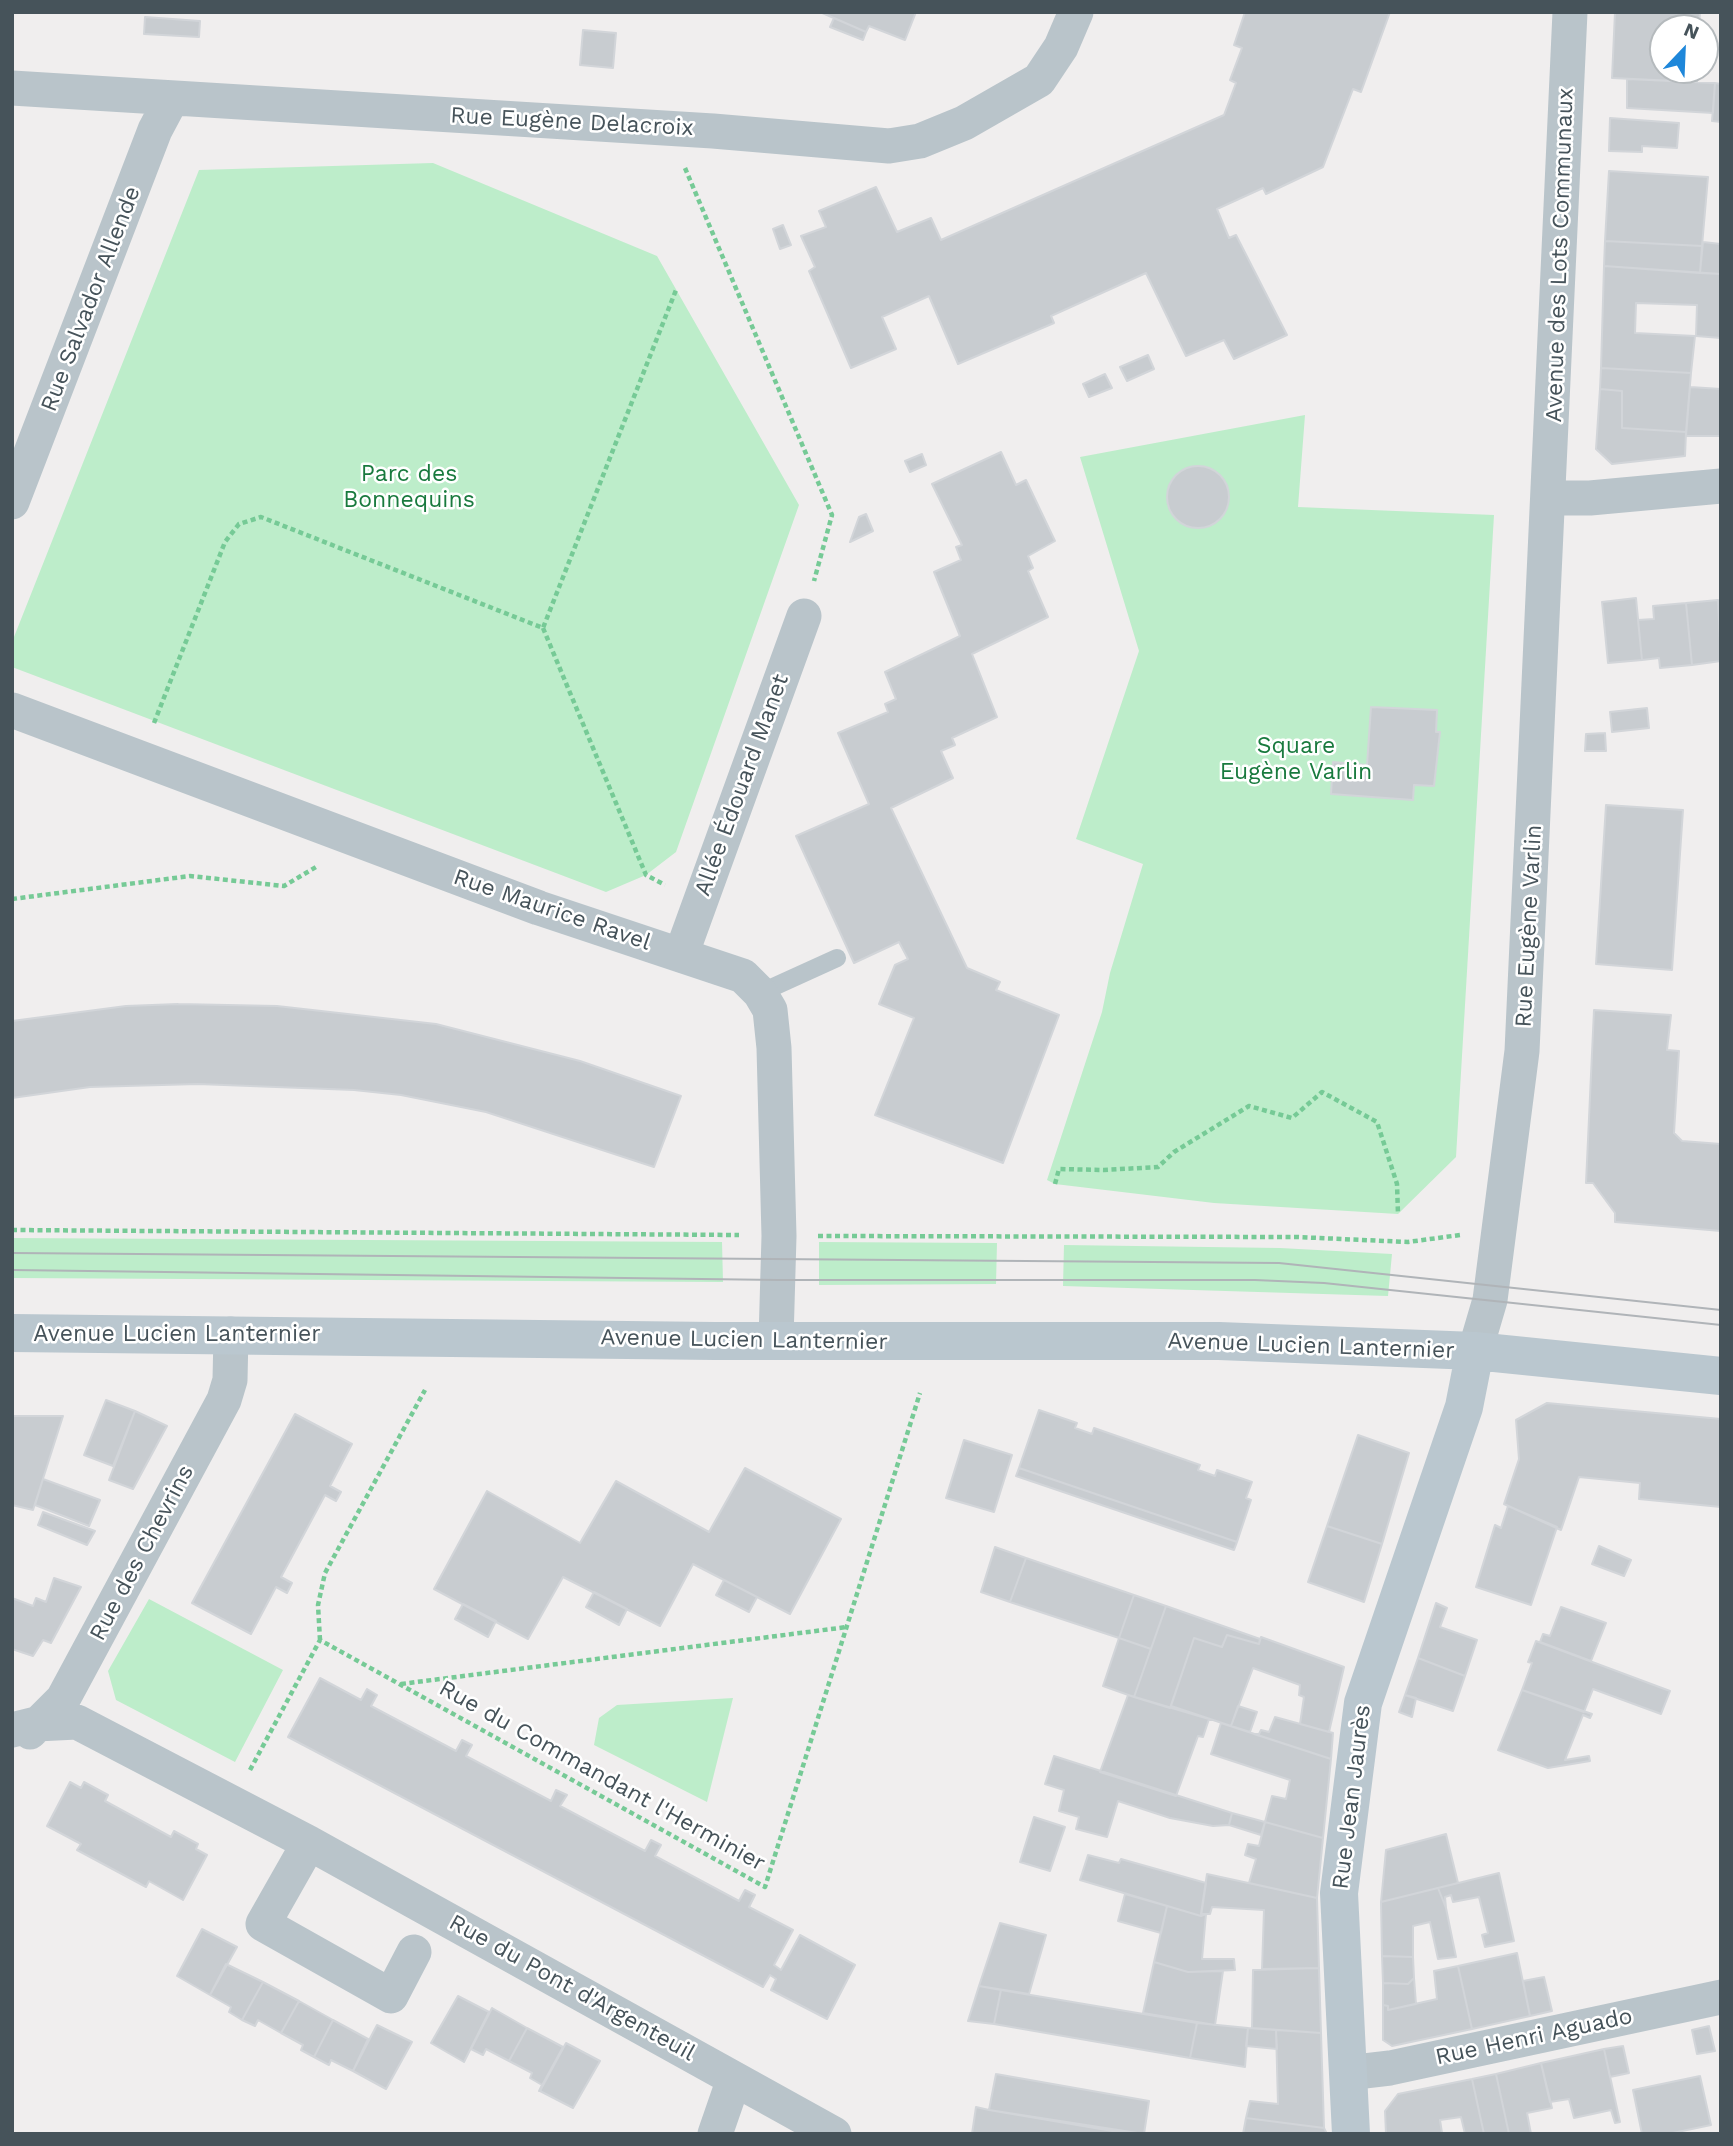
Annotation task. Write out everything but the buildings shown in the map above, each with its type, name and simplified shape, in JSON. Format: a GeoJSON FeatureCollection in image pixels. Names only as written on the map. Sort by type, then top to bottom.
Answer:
{"type":"FeatureCollection","features":[{"type":"Feature","properties":{"kind":"main road","name":"Avenue Lucien Lanternier"},"geometry":{"type":"LineString","coordinates":[[12,1333],[1219,1341],[1475,1351],[1721,1376]]}},
{"type":"Feature","properties":{"kind":"main road","name":"Rue Jean Jaurès"},"geometry":{"type":"LineString","coordinates":[[1351,2134],[1339,1893],[1363,1703],[1464,1407],[1475,1351]]}},
{"type":"Feature","properties":{"kind":"street","name":"Rue Eugène Delacroix"},"geometry":{"type":"LineString","coordinates":[[12,88],[668,128],[889,146],[920,141],[964,123],[1039,80],[1061,47],[1076,12]]}},
{"type":"Feature","properties":{"kind":"street","name":"Avenue des Lots Communaux"},"geometry":{"type":"LineString","coordinates":[[1549,498],[1570,12]]}},
{"type":"Feature","properties":{"kind":"street","name":"Rue Salvador Allende"},"geometry":{"type":"LineString","coordinates":[[12,502],[155,130],[172,98]]}},
{"type":"Feature","properties":{"kind":"street"},"geometry":{"type":"LineString","coordinates":[[1549,498],[1590,498],[1721,486]]}},
{"type":"Feature","properties":{"kind":"street","name":"Rue Eugène Varlin"},"geometry":{"type":"LineString","coordinates":[[1475,1351],[1490,1300],[1522,1051],[1549,498]]}},
{"type":"Feature","properties":{"kind":"street","name":"Allée Édouard Manet"},"geometry":{"type":"LineString","coordinates":[[681,955],[804,616]]}},
{"type":"Feature","properties":{"kind":"street","name":"Rue Maurice Ravel"},"geometry":{"type":"LineString","coordinates":[[12,710],[539,908],[743,976],[760,993]]}},
{"type":"Feature","properties":{"kind":"street"},"geometry":{"type":"LineString","coordinates":[[760,993],[770,1010],[774,1048],[779,1236],[776,1340]]}},
{"type":"Feature","properties":{"kind":"street","name":"Rue des Chevrins"},"geometry":{"type":"LineString","coordinates":[[12,1754],[24,1727],[64,1699],[224,1400],[230,1380],[232,1334]]}},
{"type":"Feature","properties":{"kind":"street","name":"Rue du Pont d'Argenteuil"},"geometry":{"type":"LineString","coordinates":[[24,1727],[76,1722],[309,1843],[834,2134]]}},
{"type":"Feature","properties":{"kind":"street"},"geometry":{"type":"LineString","coordinates":[[309,1843],[263,1924],[391,1996],[414,1952]]}},
{"type":"Feature","properties":{"kind":"street","name":"Rue Henri Aguado"},"geometry":{"type":"LineString","coordinates":[[1347,2073],[1390,2068],[1721,1997]]}},
{"type":"Feature","properties":{"kind":"street"},"geometry":{"type":"LineString","coordinates":[[715,2134],[734,2079]]}},
{"type":"Feature","properties":{"kind":"lane"},"geometry":{"type":"LineString","coordinates":[[760,993],[836,958]]}},
{"type":"Feature","properties":{"kind":"path"},"geometry":{"type":"LineString","coordinates":[[668,128],[832,514],[804,616]]}},
{"type":"Feature","properties":{"kind":"path"},"geometry":{"type":"LineString","coordinates":[[676,290],[543,628],[646,875],[699,904]]}},
{"type":"Feature","properties":{"kind":"path"},"geometry":{"type":"LineString","coordinates":[[136,758],[155,722],[225,542],[239,524],[261,517],[543,628]]}},
{"type":"Feature","properties":{"kind":"path"},"geometry":{"type":"LineString","coordinates":[[12,899],[190,876],[284,886],[316,867],[333,831]]}},
{"type":"Feature","properties":{"kind":"path"},"geometry":{"type":"LineString","coordinates":[[1055,1184],[1059,1169],[1118,1170],[1158,1167],[1174,1152],[1249,1107],[1292,1118],[1322,1092],[1377,1122],[1397,1184],[1398,1214]]}},
{"type":"Feature","properties":{"kind":"path"},"geometry":{"type":"LineString","coordinates":[[12,1230],[747,1235]]}},
{"type":"Feature","properties":{"kind":"path"},"geometry":{"type":"LineString","coordinates":[[815,1236],[1297,1237],[1408,1242],[1467,1234]]}},
{"type":"Feature","properties":{"kind":"path"},"geometry":{"type":"LineString","coordinates":[[250,1771],[320,1640],[318,1605],[325,1573],[425,1391]]}},
{"type":"Feature","properties":{"kind":"path","name":"Rue du Commandant l'Herminier"},"geometry":{"type":"LineString","coordinates":[[320,1640],[765,1886],[920,1393]]}},
{"type":"Feature","properties":{"kind":"path"},"geometry":{"type":"LineString","coordinates":[[401,1684],[847,1627]]}},
{"type":"Feature","properties":{"kind":"green space","name":"Parc des Bonnequins"},"geometry":{"type":"Polygon","coordinates":[[[433,163],[657,256],[799,505],[676,852],[646,875],[606,892],[12,667],[12,642],[199,170],[433,163]]]}},
{"type":"Feature","properties":{"kind":"green space","name":"Square Eugène Varlin"},"geometry":{"type":"Polygon","coordinates":[[[1305,415],[1298,507],[1494,515],[1456,1157],[1398,1214],[1214,1203],[1055,1184],[1047,1180],[1102,1012],[1110,973],[1143,864],[1076,839],[1139,651],[1080,457],[1305,415]]]}},
{"type":"Feature","properties":{"kind":"green space"},"geometry":{"type":"Polygon","coordinates":[[[12,1238],[722,1242],[723,1282],[12,1278],[12,1238]]]}},
{"type":"Feature","properties":{"kind":"green space"},"geometry":{"type":"Polygon","coordinates":[[[819,1242],[997,1243],[996,1284],[819,1285],[819,1242]]]}},
{"type":"Feature","properties":{"kind":"green space"},"geometry":{"type":"Polygon","coordinates":[[[1064,1245],[1280,1248],[1392,1254],[1388,1296],[1063,1286],[1064,1245]]]}},
{"type":"Feature","properties":{"kind":"green space"},"geometry":{"type":"Polygon","coordinates":[[[149,1599],[283,1670],[235,1762],[116,1700],[108,1671],[149,1599]]]}},
{"type":"Feature","properties":{"kind":"green space"},"geometry":{"type":"Polygon","coordinates":[[[733,1698],[707,1802],[594,1745],[599,1718],[617,1705],[733,1698]]]}},
{"type":"Feature","properties":{"kind":"tram line"},"geometry":{"type":"LineString","coordinates":[[12,1253],[1279,1263],[1721,1310]]}},
{"type":"Feature","properties":{"kind":"tram line"},"geometry":{"type":"LineString","coordinates":[[12,1270],[778,1280],[1255,1280],[1324,1283],[1721,1325]]}}]}
